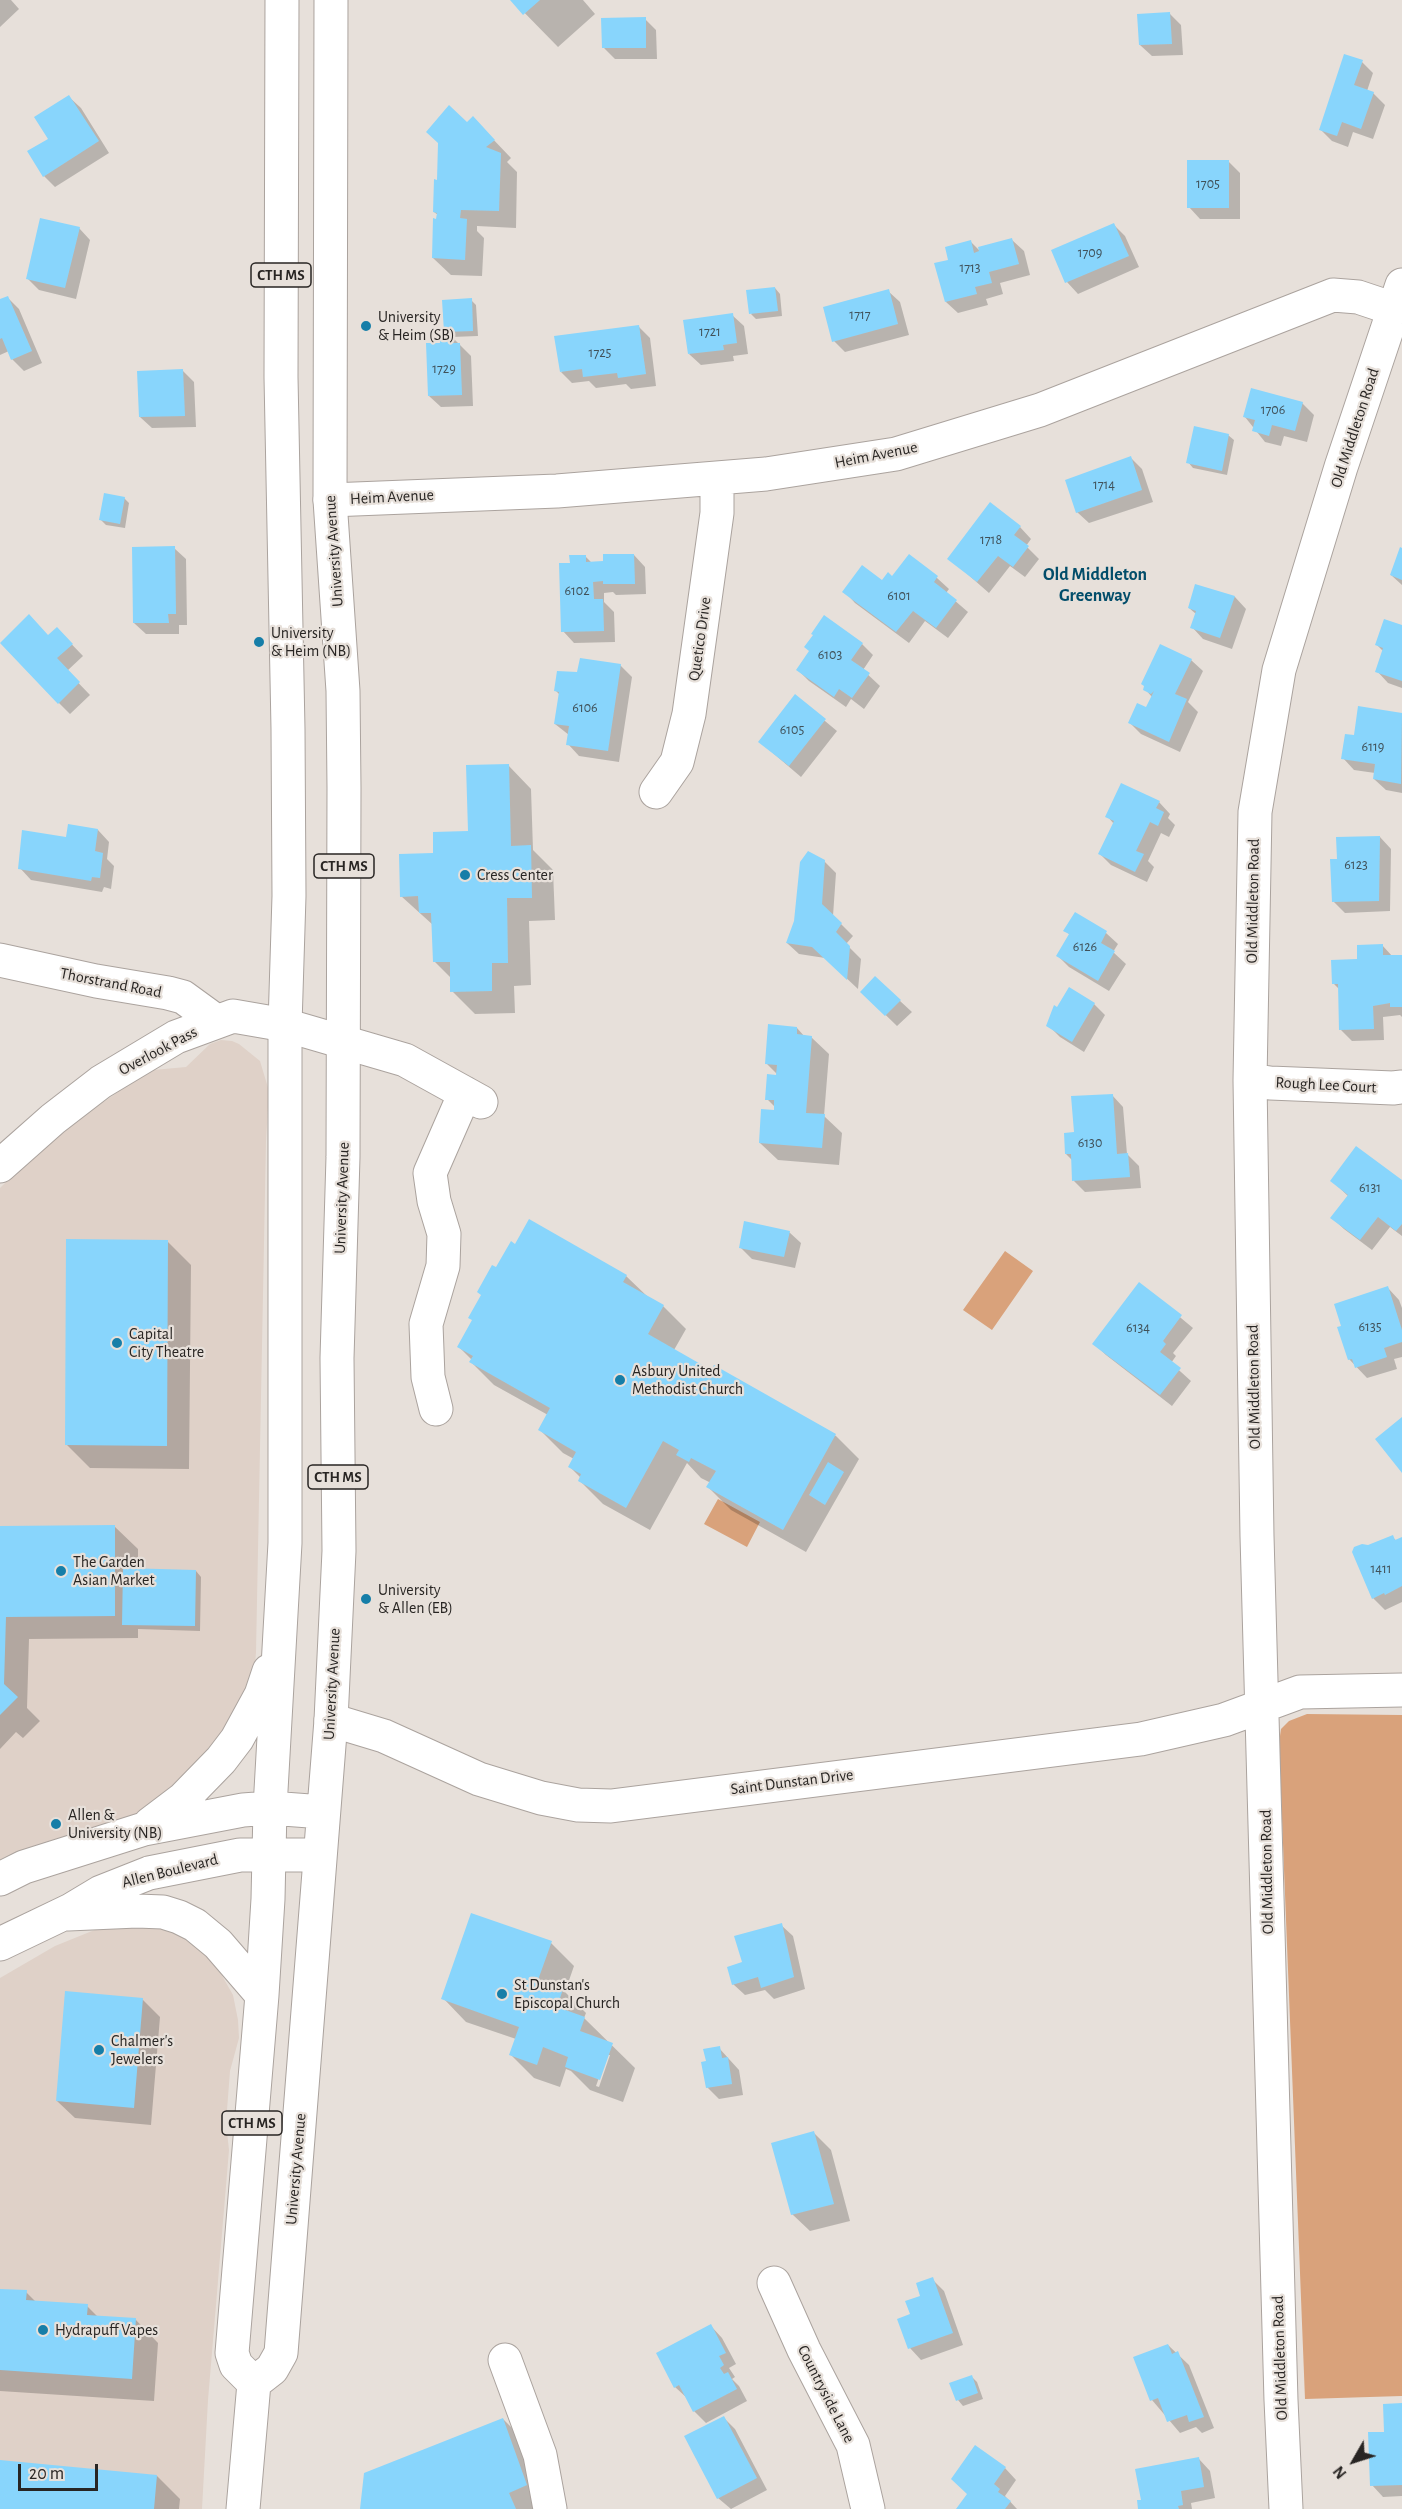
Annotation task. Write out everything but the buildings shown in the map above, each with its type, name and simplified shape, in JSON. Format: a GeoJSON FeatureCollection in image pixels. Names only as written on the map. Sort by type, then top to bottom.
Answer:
{"type":"FeatureCollection","features":[{"type":"Feature","properties":{"kind":"main road","name":"CTH MS"},"geometry":{"type":"LineString","coordinates":[[254,2383],[236,2365],[232,2353],[262,1995],[285,1543],[285,1025],[289,896],[281,377],[282,0]]}},
{"type":"Feature","properties":{"kind":"main road","name":"University Avenue"},"geometry":{"type":"LineString","coordinates":[[254,2383],[272,2369],[281,2354],[331,1720],[339,1551],[337,1358],[344,1157],[343,691],[330,500],[331,0]]}},
{"type":"Feature","properties":{"kind":"main road"},"geometry":{"type":"LineString","coordinates":[[281,271],[294,326],[305,481],[312,491],[330,500]]}},
{"type":"Feature","properties":{"kind":"main road","name":"Heim Avenue"},"geometry":{"type":"LineString","coordinates":[[330,500],[557,490],[717,478],[766,474],[896,454],[1040,410],[1333,296],[1398,297]]}},
{"type":"Feature","properties":{"kind":"main road","name":"Old Middleton Road"},"geometry":{"type":"LineString","coordinates":[[1286,2509],[1257,1536],[1250,1080],[1255,812],[1279,670],[1341,467],[1398,297]]}},
{"type":"Feature","properties":{"kind":"main road","name":"Quetico Drive"},"geometry":{"type":"LineString","coordinates":[[656,792],[677,762],[689,714],[717,513],[717,478]]}},
{"type":"Feature","properties":{"kind":"main road","name":"Thorstrand Road"},"geometry":{"type":"LineString","coordinates":[[0,960],[183,997],[216,1021]]}},
{"type":"Feature","properties":{"kind":"main road","name":"Overlook Pass"},"geometry":{"type":"LineString","coordinates":[[0,1166],[52,1119],[101,1082],[176,1037],[233,1016],[285,1025],[343,1040],[405,1060],[473,1097],[430,1173],[434,1201],[444,1234],[443,1266],[426,1324],[428,1377],[436,1409]]}},
{"type":"Feature","properties":{"kind":"main road","name":"Rough Lee Court"},"geometry":{"type":"LineString","coordinates":[[1250,1080],[1270,1083],[1393,1088],[1402,1086]]}},
{"type":"Feature","properties":{"kind":"main road"},"geometry":{"type":"LineString","coordinates":[[144,1829],[183,1799],[221,1760],[237,1739],[261,1695],[279,1641]]}},
{"type":"Feature","properties":{"kind":"main road","name":"Saint Dunstan Drive"},"geometry":{"type":"LineString","coordinates":[[331,1720],[363,1728],[479,1779],[578,1805],[610,1806],[1141,1738],[1224,1720],[1299,1692],[1402,1690]]}},
{"type":"Feature","properties":{"kind":"main road"},"geometry":{"type":"LineString","coordinates":[[0,1879],[24,1867],[144,1829],[243,1810],[270,1808],[322,1812]]}},
{"type":"Feature","properties":{"kind":"main road","name":"Allen Boulevard"},"geometry":{"type":"LineString","coordinates":[[0,1944],[63,1914],[101,1892],[142,1875],[227,1857],[269,1854],[319,1855]]}},
{"type":"Feature","properties":{"kind":"main road"},"geometry":{"type":"LineString","coordinates":[[63,1914],[137,1911],[173,1914],[195,1925],[211,1938],[262,1995]]}},
{"type":"Feature","properties":{"kind":"main road","name":"Countryside Lane"},"geometry":{"type":"LineString","coordinates":[[774,2283],[804,2350],[853,2445],[868,2509]]}},
{"type":"Feature","properties":{"kind":"main road"},"geometry":{"type":"LineString","coordinates":[[506,2360],[540,2455],[550,2509]]}},
{"type":"Feature","properties":{"kind":"main road"},"geometry":{"type":"LineString","coordinates":[[243,2509],[254,2383]]}},
{"type":"Feature","properties":{"kind":"shaded area"},"geometry":{"type":"Polygon","coordinates":[[[221,1040],[239,1044],[260,1061],[269,1091],[266,1141],[256,1652],[252,1707],[149,1810],[0,1879],[0,1188],[18,1170],[83,1116],[143,1075],[153,1070],[186,1067],[210,1044],[221,1040]]]}},
{"type":"Feature","properties":{"kind":"shaded area"},"geometry":{"type":"Polygon","coordinates":[[[1005,1251],[1033,1271],[992,1330],[963,1310],[1005,1251]]]}},
{"type":"Feature","properties":{"kind":"shaded area"},"geometry":{"type":"Polygon","coordinates":[[[718,1499],[760,1522],[747,1547],[704,1524],[718,1499]]]}},
{"type":"Feature","properties":{"kind":"shaded area"},"geometry":{"type":"Polygon","coordinates":[[[1307,1714],[1402,1715],[1402,2396],[1305,2399],[1279,1743],[1281,1729],[1289,1721],[1307,1714]]]}},
{"type":"Feature","properties":{"kind":"shaded area"},"geometry":{"type":"Polygon","coordinates":[[[144,1923],[171,1931],[198,1946],[216,1965],[233,1995],[238,2020],[239,2038],[230,2071],[226,2123],[229,2150],[208,2400],[202,2509],[0,2509],[0,1978],[55,1946],[97,1929],[144,1923]]]}},
{"type":"Feature","properties":{"kind":"place","name":"University & Heim (SB)"},"geometry":{"type":"Point","coordinates":[366,326]}},
{"type":"Feature","properties":{"kind":"place","name":"University & Heim (NB)"},"geometry":{"type":"Point","coordinates":[259,642]}},
{"type":"Feature","properties":{"kind":"place","name":"Cress Center"},"geometry":{"type":"Point","coordinates":[465,875]}},
{"type":"Feature","properties":{"kind":"place","name":"Capital City Theatre"},"geometry":{"type":"Point","coordinates":[117,1343]}},
{"type":"Feature","properties":{"kind":"place","name":"Asbury United Methodist Church"},"geometry":{"type":"Point","coordinates":[620,1380]}},
{"type":"Feature","properties":{"kind":"place","name":"The Garden Asian Market"},"geometry":{"type":"Point","coordinates":[61,1571]}},
{"type":"Feature","properties":{"kind":"place","name":"University & Allen (EB)"},"geometry":{"type":"Point","coordinates":[366,1599]}},
{"type":"Feature","properties":{"kind":"place","name":"Allen & University (NB)"},"geometry":{"type":"Point","coordinates":[56,1824]}},
{"type":"Feature","properties":{"kind":"place","name":"St Dunstan's Episcopal Church"},"geometry":{"type":"Point","coordinates":[502,1994]}},
{"type":"Feature","properties":{"kind":"place","name":"Chalmer's Jewelers"},"geometry":{"type":"Point","coordinates":[99,2050]}},
{"type":"Feature","properties":{"kind":"place","name":"Hydrapuff Vapes"},"geometry":{"type":"Point","coordinates":[43,2330]}},
{"type":"Feature","properties":{"kind":"district","name":"Old Middleton Greenway"},"geometry":{"type":"Point","coordinates":[1095,585]}}]}
